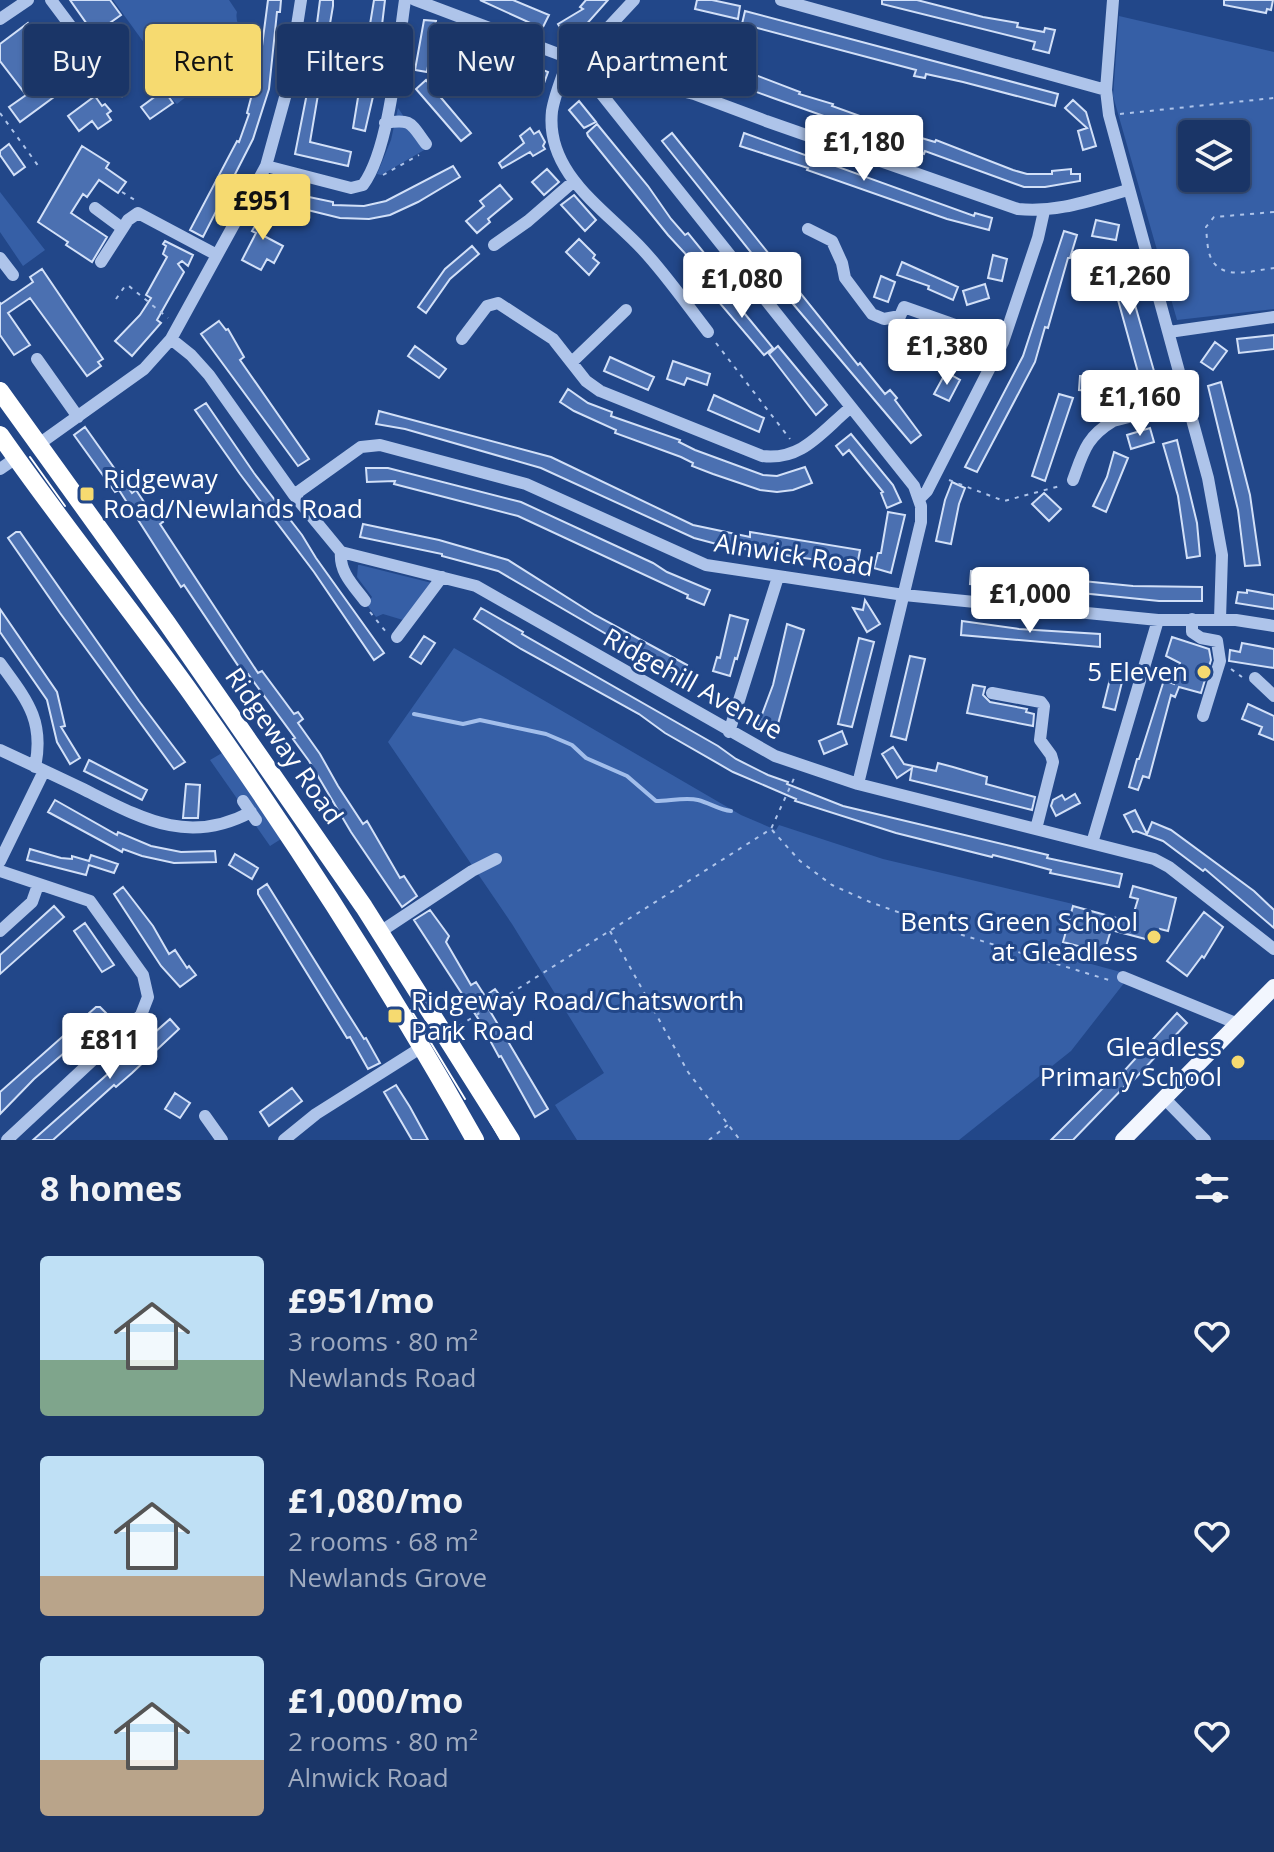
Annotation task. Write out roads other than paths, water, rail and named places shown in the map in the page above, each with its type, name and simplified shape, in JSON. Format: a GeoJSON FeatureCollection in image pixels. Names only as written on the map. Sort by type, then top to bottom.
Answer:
{"type":"FeatureCollection","features":[{"type":"Feature","properties":{"kind":"highway","name":"Ridgeway Road"},"geometry":{"type":"LineString","coordinates":[[0,391],[244,734],[380,932],[511,1140]]}},
{"type":"Feature","properties":{"kind":"highway","name":"Ridgeway Road"},"geometry":{"type":"LineString","coordinates":[[0,435],[187,688],[355,938],[475,1140]]}},
{"type":"Feature","properties":{"kind":"main road"},"geometry":{"type":"LineString","coordinates":[[1123,1140],[1274,987]]}},
{"type":"Feature","properties":{"kind":"street"},"geometry":{"type":"LineString","coordinates":[[0,19],[28,0]]}},
{"type":"Feature","properties":{"kind":"street"},"geometry":{"type":"LineString","coordinates":[[51,0],[69,24]]}},
{"type":"Feature","properties":{"kind":"street"},"geometry":{"type":"LineString","coordinates":[[39,444],[144,369],[171,339],[266,166],[287,90],[301,0]]}},
{"type":"Feature","properties":{"kind":"street"},"geometry":{"type":"LineString","coordinates":[[266,166],[351,188],[363,185],[374,165],[385,123],[405,0]]}},
{"type":"Feature","properties":{"kind":"street"},"geometry":{"type":"LineString","coordinates":[[415,0],[559,57]]}},
{"type":"Feature","properties":{"kind":"street"},"geometry":{"type":"LineString","coordinates":[[612,24],[634,0]]}},
{"type":"Feature","properties":{"kind":"street"},"geometry":{"type":"LineString","coordinates":[[781,0],[1106,90]]}},
{"type":"Feature","properties":{"kind":"street"},"geometry":{"type":"LineString","coordinates":[[1113,0],[1106,90],[1109,115],[1188,402],[1216,517],[1222,555],[1220,619]]}},
{"type":"Feature","properties":{"kind":"street"},"geometry":{"type":"LineString","coordinates":[[559,90],[552,125],[558,154],[573,182],[643,250],[708,332]]}},
{"type":"Feature","properties":{"kind":"street"},"geometry":{"type":"LineString","coordinates":[[602,96],[905,474],[920,498],[921,522],[858,784]]}},
{"type":"Feature","properties":{"kind":"street"},"geometry":{"type":"LineString","coordinates":[[699,96],[1018,209],[1044,211],[1128,190]]}},
{"type":"Feature","properties":{"kind":"street"},"geometry":{"type":"LineString","coordinates":[[385,123],[409,122],[428,146]]}},
{"type":"Feature","properties":{"kind":"street"},"geometry":{"type":"LineString","coordinates":[[494,245],[528,221],[573,182]]}},
{"type":"Feature","properties":{"kind":"street"},"geometry":{"type":"LineString","coordinates":[[95,208],[122,228]]}},
{"type":"Feature","properties":{"kind":"street"},"geometry":{"type":"LineString","coordinates":[[920,498],[927,491],[1003,342],[1044,211]]}},
{"type":"Feature","properties":{"kind":"street"},"geometry":{"type":"LineString","coordinates":[[101,262],[122,228],[138,213],[217,255]]}},
{"type":"Feature","properties":{"kind":"street"},"geometry":{"type":"LineString","coordinates":[[808,229],[832,241],[845,278],[872,314],[893,319],[900,316],[904,307],[1003,342]]}},
{"type":"Feature","properties":{"kind":"street"},"geometry":{"type":"LineString","coordinates":[[0,258],[13,275]]}},
{"type":"Feature","properties":{"kind":"street"},"geometry":{"type":"LineString","coordinates":[[462,339],[487,306],[498,303],[553,339],[586,381],[617,400],[762,456],[776,458],[800,451],[850,408]]}},
{"type":"Feature","properties":{"kind":"street"},"geometry":{"type":"LineString","coordinates":[[572,362],[626,310]]}},
{"type":"Feature","properties":{"kind":"street"},"geometry":{"type":"LineString","coordinates":[[1169,332],[1274,317]]}},
{"type":"Feature","properties":{"kind":"street"},"geometry":{"type":"LineString","coordinates":[[171,339],[209,375],[294,495],[341,552],[343,571],[365,601]]}},
{"type":"Feature","properties":{"kind":"street"},"geometry":{"type":"LineString","coordinates":[[37,359],[78,417]]}},
{"type":"Feature","properties":{"kind":"street"},"geometry":{"type":"LineString","coordinates":[[1073,480],[1089,440],[1104,426],[1188,402]]}},
{"type":"Feature","properties":{"kind":"street","name":"Alnwick Road"},"geometry":{"type":"LineString","coordinates":[[294,495],[361,447],[380,445],[526,484],[706,565],[904,595],[1158,620],[1220,619],[1274,626]]}},
{"type":"Feature","properties":{"kind":"street"},"geometry":{"type":"LineString","coordinates":[[0,469],[16,458]]}},
{"type":"Feature","properties":{"kind":"street","name":"Ridgehill Avenue"},"geometry":{"type":"LineString","coordinates":[[341,552],[484,590],[765,752],[858,784],[1154,859],[1169,867],[1274,949]]}},
{"type":"Feature","properties":{"kind":"street"},"geometry":{"type":"LineString","coordinates":[[397,637],[442,577]]}},
{"type":"Feature","properties":{"kind":"street"},"geometry":{"type":"LineString","coordinates":[[729,732],[778,577]]}},
{"type":"Feature","properties":{"kind":"street"},"geometry":{"type":"LineString","coordinates":[[1192,619],[1192,632],[1201,638],[1217,641],[1220,661],[1203,716]]}},
{"type":"Feature","properties":{"kind":"street"},"geometry":{"type":"LineString","coordinates":[[1092,843],[1158,620]]}},
{"type":"Feature","properties":{"kind":"street"},"geometry":{"type":"LineString","coordinates":[[0,663],[34,714],[40,769],[0,861]]}},
{"type":"Feature","properties":{"kind":"street"},"geometry":{"type":"LineString","coordinates":[[1250,679],[1274,696]]}},
{"type":"Feature","properties":{"kind":"street"},"geometry":{"type":"LineString","coordinates":[[992,693],[1041,702],[1044,706],[1040,740],[1053,762],[1036,829]]}},
{"type":"Feature","properties":{"kind":"street"},"geometry":{"type":"LineString","coordinates":[[0,750],[146,821],[184,828],[206,827],[229,823],[250,811]]}},
{"type":"Feature","properties":{"kind":"street"},"geometry":{"type":"LineString","coordinates":[[380,932],[472,871],[496,859]]}},
{"type":"Feature","properties":{"kind":"street"},"geometry":{"type":"LineString","coordinates":[[0,871],[90,901],[143,975],[148,997],[141,1015],[7,1140]]}},
{"type":"Feature","properties":{"kind":"street"},"geometry":{"type":"LineString","coordinates":[[0,931],[32,902],[38,885]]}},
{"type":"Feature","properties":{"kind":"street"},"geometry":{"type":"LineString","coordinates":[[1123,977],[1238,1024]]}},
{"type":"Feature","properties":{"kind":"street"},"geometry":{"type":"LineString","coordinates":[[284,1140],[316,1114],[422,1047]]}},
{"type":"Feature","properties":{"kind":"street"},"geometry":{"type":"LineString","coordinates":[[1165,1099],[1205,1140]]}},
{"type":"Feature","properties":{"kind":"street"},"geometry":{"type":"LineString","coordinates":[[205,1116],[222,1140]]}},
{"type":"Feature","properties":{"kind":"waterway"},"geometry":{"type":"LineString","coordinates":[[414,714],[463,724],[480,720],[546,734],[572,745],[586,758],[627,776],[656,801],[693,799],[731,811]]}},
{"type":"Feature","properties":{"kind":"tram line"},"geometry":{"type":"LineString","coordinates":[[0,396],[320,851],[395,965],[501,1140]]}},
{"type":"Feature","properties":{"kind":"tram line"},"geometry":{"type":"LineString","coordinates":[[30,457],[65,506]]}},
{"type":"Feature","properties":{"kind":"tram line"},"geometry":{"type":"LineString","coordinates":[[411,1010],[465,1099]]}},
{"type":"Feature","properties":{"kind":"place","name":"Ridgeway Road/Newlands Road"},"geometry":{"type":"Point","coordinates":[87,494]}},
{"type":"Feature","properties":{"kind":"place","name":"5 Eleven"},"geometry":{"type":"Point","coordinates":[1204,672]}},
{"type":"Feature","properties":{"kind":"place","name":"Bents Green School at Gleadless"},"geometry":{"type":"Point","coordinates":[1154,937]}},
{"type":"Feature","properties":{"kind":"place","name":"Ridgeway Road/Chatsworth Park Road"},"geometry":{"type":"Point","coordinates":[395,1016]}},
{"type":"Feature","properties":{"kind":"place","name":"Gleadless Primary School"},"geometry":{"type":"Point","coordinates":[1238,1062]}}]}
